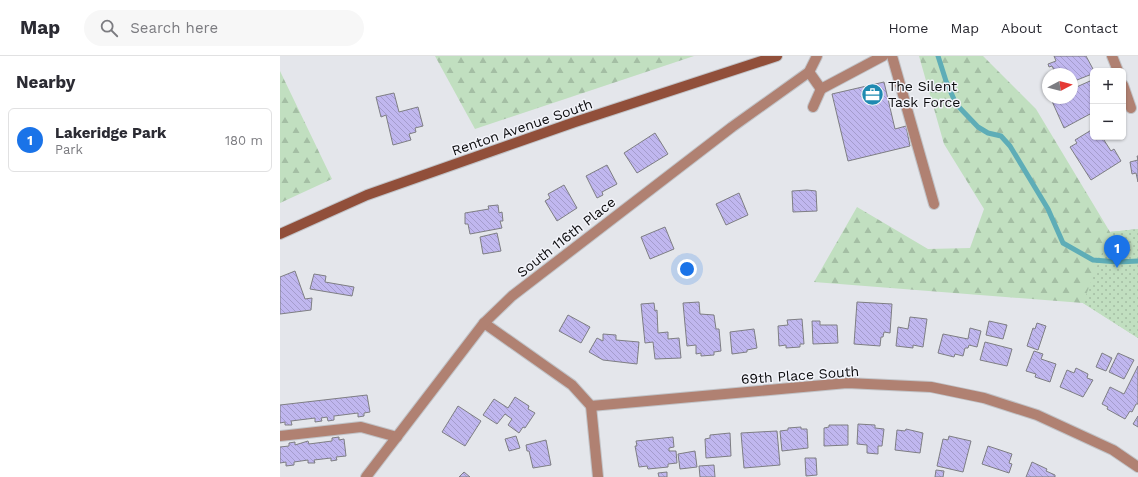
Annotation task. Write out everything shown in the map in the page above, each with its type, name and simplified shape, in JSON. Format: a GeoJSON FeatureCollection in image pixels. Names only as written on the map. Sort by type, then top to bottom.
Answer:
{"type":"FeatureCollection","features":[{"type":"Feature","properties":{"kind":"main road","name":"Renton Avenue South"},"geometry":{"type":"LineString","coordinates":[[280,234],[367,195],[575,122],[777,56]]}},
{"type":"Feature","properties":{"kind":"street","name":"South 116th Place"},"geometry":{"type":"LineString","coordinates":[[366,477],[484,323],[512,296],[732,126],[809,72],[817,56]]}},
{"type":"Feature","properties":{"kind":"street"},"geometry":{"type":"LineString","coordinates":[[813,107],[821,89],[883,56]]}},
{"type":"Feature","properties":{"kind":"street"},"geometry":{"type":"LineString","coordinates":[[892,56],[934,204]]}},
{"type":"Feature","properties":{"kind":"street"},"geometry":{"type":"LineString","coordinates":[[1112,56],[1117,68]]}},
{"type":"Feature","properties":{"kind":"street"},"geometry":{"type":"LineString","coordinates":[[809,72],[821,89]]}},
{"type":"Feature","properties":{"kind":"street"},"geometry":{"type":"LineString","coordinates":[[1126,94],[1131,108]]}},
{"type":"Feature","properties":{"kind":"street"},"geometry":{"type":"LineString","coordinates":[[484,323],[572,385],[591,406],[598,477]]}},
{"type":"Feature","properties":{"kind":"street","name":"69th Place South"},"geometry":{"type":"LineString","coordinates":[[591,406],[847,383],[931,387],[984,398],[1037,415],[1113,450],[1138,467]]}},
{"type":"Feature","properties":{"kind":"street"},"geometry":{"type":"LineString","coordinates":[[280,436],[362,427],[397,437]]}},
{"type":"Feature","properties":{"kind":"green space"},"geometry":{"type":"Polygon","coordinates":[[[435,56],[694,56],[475,129],[435,56]]]}},
{"type":"Feature","properties":{"kind":"green space"},"geometry":{"type":"Polygon","coordinates":[[[919,56],[983,56],[1036,109],[1110,232],[1138,229],[1138,338],[1083,303],[814,282],[857,207],[928,249],[970,248],[984,209],[944,144],[919,56]]]}},
{"type":"Feature","properties":{"kind":"green space"},"geometry":{"type":"Polygon","coordinates":[[[280,71],[332,179],[280,203],[280,71]]]}},
{"type":"Feature","properties":{"kind":"green space"},"geometry":{"type":"Polygon","coordinates":[[[1138,229],[1138,338],[1083,303],[1110,232],[1138,229]]]}},
{"type":"Feature","properties":{"kind":"building"},"geometry":{"type":"Polygon","coordinates":[[[1054,56],[1086,56],[1092,68],[1090,68],[1090,75],[1078,80],[1078,68],[1049,67],[1048,64],[1056,61],[1054,56]]]}},
{"type":"Feature","properties":{"kind":"building"},"geometry":{"type":"Polygon","coordinates":[[[1090,81],[1090,114],[1064,128],[1053,104],[1078,104],[1078,86],[1090,81]]]}},
{"type":"Feature","properties":{"kind":"building"},"geometry":{"type":"Polygon","coordinates":[[[884,82],[895,129],[906,126],[910,146],[848,161],[832,94],[884,82]]]}},
{"type":"Feature","properties":{"kind":"building"},"geometry":{"type":"Polygon","coordinates":[[[394,93],[399,112],[418,107],[423,126],[415,128],[416,132],[409,134],[411,140],[393,145],[386,115],[381,117],[376,97],[394,93]]]}},
{"type":"Feature","properties":{"kind":"building"},"geometry":{"type":"Polygon","coordinates":[[[1090,131],[1090,140],[1104,140],[1111,151],[1114,149],[1121,161],[1091,180],[1070,147],[1077,143],[1075,140],[1090,131]]]}},
{"type":"Feature","properties":{"kind":"building"},"geometry":{"type":"Polygon","coordinates":[[[655,133],[668,154],[637,173],[624,153],[655,133]]]}},
{"type":"Feature","properties":{"kind":"building"},"geometry":{"type":"Polygon","coordinates":[[[1138,160],[1138,182],[1136,173],[1132,174],[1130,162],[1138,160]]]}},
{"type":"Feature","properties":{"kind":"building"},"geometry":{"type":"Polygon","coordinates":[[[607,165],[617,184],[602,192],[603,195],[597,198],[586,176],[607,165]]]}},
{"type":"Feature","properties":{"kind":"building"},"geometry":{"type":"Polygon","coordinates":[[[564,185],[577,208],[557,221],[545,201],[550,198],[548,194],[564,185]]]}},
{"type":"Feature","properties":{"kind":"building"},"geometry":{"type":"Polygon","coordinates":[[[792,191],[816,191],[817,211],[793,212],[792,191]]]}},
{"type":"Feature","properties":{"kind":"building"},"geometry":{"type":"Polygon","coordinates":[[[739,193],[748,215],[726,225],[716,204],[739,193]]]}},
{"type":"Feature","properties":{"kind":"building"},"geometry":{"type":"Polygon","coordinates":[[[498,205],[499,213],[502,212],[503,221],[500,221],[502,228],[470,234],[468,224],[465,224],[465,213],[489,209],[488,206],[498,205]]]}},
{"type":"Feature","properties":{"kind":"building"},"geometry":{"type":"Polygon","coordinates":[[[665,227],[674,249],[650,259],[641,237],[665,227]]]}},
{"type":"Feature","properties":{"kind":"building"},"geometry":{"type":"Polygon","coordinates":[[[497,233],[501,251],[483,254],[480,237],[497,233]]]}},
{"type":"Feature","properties":{"kind":"building"},"geometry":{"type":"Polygon","coordinates":[[[295,271],[305,299],[312,298],[311,310],[280,314],[280,277],[295,271]]]}},
{"type":"Feature","properties":{"kind":"building"},"geometry":{"type":"Polygon","coordinates":[[[314,274],[326,276],[325,282],[354,287],[352,296],[310,289],[314,274]]]}},
{"type":"Feature","properties":{"kind":"building"},"geometry":{"type":"Polygon","coordinates":[[[699,302],[700,314],[714,315],[716,329],[719,329],[721,351],[714,352],[714,355],[701,356],[701,353],[696,354],[696,345],[687,346],[683,303],[699,302]]]}},
{"type":"Feature","properties":{"kind":"building"},"geometry":{"type":"Polygon","coordinates":[[[857,302],[892,304],[890,333],[884,332],[883,337],[881,337],[880,346],[854,344],[857,302]]]}},
{"type":"Feature","properties":{"kind":"building"},"geometry":{"type":"Polygon","coordinates":[[[654,303],[655,311],[657,310],[658,333],[668,332],[668,339],[679,338],[681,358],[655,359],[653,342],[645,343],[641,304],[654,303]]]}},
{"type":"Feature","properties":{"kind":"building"},"geometry":{"type":"Polygon","coordinates":[[[568,315],[590,327],[581,343],[559,331],[568,315]]]}},
{"type":"Feature","properties":{"kind":"building"},"geometry":{"type":"Polygon","coordinates":[[[910,317],[927,319],[923,347],[913,345],[913,348],[896,346],[898,327],[908,329],[910,317]]]}},
{"type":"Feature","properties":{"kind":"building"},"geometry":{"type":"Polygon","coordinates":[[[802,319],[804,344],[800,344],[800,347],[786,348],[786,345],[779,346],[778,326],[788,325],[787,320],[802,319]]]}},
{"type":"Feature","properties":{"kind":"building"},"geometry":{"type":"Polygon","coordinates":[[[812,321],[820,321],[820,325],[837,325],[838,343],[813,344],[812,321]]]}},
{"type":"Feature","properties":{"kind":"building"},"geometry":{"type":"Polygon","coordinates":[[[989,321],[1007,325],[1003,339],[986,335],[989,321]]]}},
{"type":"Feature","properties":{"kind":"building"},"geometry":{"type":"Polygon","coordinates":[[[1037,323],[1046,326],[1038,350],[1027,346],[1033,328],[1035,329],[1037,323]]]}},
{"type":"Feature","properties":{"kind":"building"},"geometry":{"type":"Polygon","coordinates":[[[970,328],[981,331],[977,347],[969,345],[968,348],[965,348],[963,356],[955,354],[954,357],[938,353],[943,334],[968,339],[970,328]]]}},
{"type":"Feature","properties":{"kind":"building"},"geometry":{"type":"Polygon","coordinates":[[[754,329],[757,348],[747,350],[747,352],[732,354],[730,332],[754,329]]]}},
{"type":"Feature","properties":{"kind":"building"},"geometry":{"type":"Polygon","coordinates":[[[603,334],[616,335],[616,340],[639,342],[637,364],[603,360],[589,352],[597,338],[603,341],[603,334]]]}},
{"type":"Feature","properties":{"kind":"building"},"geometry":{"type":"Polygon","coordinates":[[[985,342],[1012,349],[1007,366],[980,360],[985,342]]]}},
{"type":"Feature","properties":{"kind":"building"},"geometry":{"type":"Polygon","coordinates":[[[1034,351],[1043,354],[1041,359],[1056,364],[1050,382],[1035,377],[1036,374],[1026,371],[1034,351]]]}},
{"type":"Feature","properties":{"kind":"building"},"geometry":{"type":"Polygon","coordinates":[[[1102,353],[1112,358],[1106,371],[1096,367],[1102,353]]]}},
{"type":"Feature","properties":{"kind":"building"},"geometry":{"type":"Polygon","coordinates":[[[1118,353],[1134,360],[1124,379],[1109,372],[1118,353]]]}},
{"type":"Feature","properties":{"kind":"building"},"geometry":{"type":"Polygon","coordinates":[[[1138,366],[1138,404],[1136,404],[1132,412],[1130,411],[1125,419],[1107,409],[1108,407],[1102,404],[1110,387],[1124,394],[1138,366]]]}},
{"type":"Feature","properties":{"kind":"building"},"geometry":{"type":"Polygon","coordinates":[[[1076,368],[1088,374],[1087,378],[1093,380],[1083,397],[1060,387],[1067,370],[1074,373],[1076,368]]]}},
{"type":"Feature","properties":{"kind":"building"},"geometry":{"type":"Polygon","coordinates":[[[367,395],[370,412],[364,413],[364,416],[358,417],[358,413],[334,416],[334,420],[328,421],[327,417],[321,418],[322,421],[315,422],[315,418],[291,421],[292,425],[285,425],[285,422],[280,423],[280,405],[367,395]]]}},
{"type":"Feature","properties":{"kind":"building"},"geometry":{"type":"Polygon","coordinates":[[[515,397],[529,406],[528,409],[535,413],[525,428],[523,427],[519,433],[508,425],[512,419],[505,414],[497,424],[483,415],[494,399],[508,408],[515,397]]]}},
{"type":"Feature","properties":{"kind":"building"},"geometry":{"type":"Polygon","coordinates":[[[458,406],[481,421],[465,446],[442,432],[458,406]]]}},
{"type":"Feature","properties":{"kind":"building"},"geometry":{"type":"Polygon","coordinates":[[[1138,416],[1138,427],[1133,424],[1138,416]]]}},
{"type":"Feature","properties":{"kind":"building"},"geometry":{"type":"Polygon","coordinates":[[[858,424],[875,425],[875,428],[884,429],[882,446],[878,446],[878,454],[867,453],[867,445],[857,444],[858,424]]]}},
{"type":"Feature","properties":{"kind":"building"},"geometry":{"type":"Polygon","coordinates":[[[829,425],[848,425],[848,445],[824,446],[824,428],[829,427],[829,425]]]}},
{"type":"Feature","properties":{"kind":"building"},"geometry":{"type":"Polygon","coordinates":[[[801,427],[801,429],[807,429],[808,448],[782,451],[780,431],[788,430],[788,428],[801,427]]]}},
{"type":"Feature","properties":{"kind":"building"},"geometry":{"type":"Polygon","coordinates":[[[906,429],[923,433],[920,453],[895,450],[897,430],[905,431],[906,429]]]}},
{"type":"Feature","properties":{"kind":"building"},"geometry":{"type":"Polygon","coordinates":[[[777,431],[780,465],[744,468],[741,433],[777,431]]]}},
{"type":"Feature","properties":{"kind":"building"},"geometry":{"type":"Polygon","coordinates":[[[730,433],[731,456],[706,458],[705,439],[710,438],[710,435],[730,433]]]}},
{"type":"Feature","properties":{"kind":"building"},"geometry":{"type":"Polygon","coordinates":[[[516,436],[520,448],[509,451],[505,439],[516,436]]]}},
{"type":"Feature","properties":{"kind":"building"},"geometry":{"type":"Polygon","coordinates":[[[949,436],[971,441],[963,472],[937,466],[943,439],[948,440],[949,436]]]}},
{"type":"Feature","properties":{"kind":"building"},"geometry":{"type":"Polygon","coordinates":[[[339,437],[339,440],[344,439],[346,456],[336,457],[337,460],[331,461],[331,458],[314,460],[315,463],[308,463],[308,460],[294,462],[294,465],[286,466],[286,462],[280,463],[280,447],[289,446],[289,443],[295,442],[295,445],[308,441],[309,444],[332,441],[332,438],[339,437]]]}},
{"type":"Feature","properties":{"kind":"building"},"geometry":{"type":"Polygon","coordinates":[[[673,437],[674,447],[669,448],[669,451],[676,451],[677,463],[668,464],[668,467],[648,469],[647,466],[639,467],[635,446],[637,446],[636,441],[673,437]]]}},
{"type":"Feature","properties":{"kind":"building"},"geometry":{"type":"Polygon","coordinates":[[[546,440],[551,465],[533,468],[526,445],[546,440]]]}},
{"type":"Feature","properties":{"kind":"building"},"geometry":{"type":"Polygon","coordinates":[[[988,446],[1012,454],[1009,463],[1012,464],[1009,473],[982,464],[988,446]]]}},
{"type":"Feature","properties":{"kind":"building"},"geometry":{"type":"Polygon","coordinates":[[[695,451],[697,467],[680,469],[678,454],[695,451]]]}},
{"type":"Feature","properties":{"kind":"building"},"geometry":{"type":"Polygon","coordinates":[[[805,458],[816,458],[817,475],[806,476],[805,458]]]}},
{"type":"Feature","properties":{"kind":"building"},"geometry":{"type":"Polygon","coordinates":[[[1032,462],[1047,469],[1046,471],[1055,475],[1055,477],[1026,477],[1032,462]]]}},
{"type":"Feature","properties":{"kind":"building"},"geometry":{"type":"Polygon","coordinates":[[[714,465],[715,477],[700,477],[699,466],[714,465]]]}},
{"type":"Feature","properties":{"kind":"building"},"geometry":{"type":"Polygon","coordinates":[[[936,470],[944,471],[943,477],[935,477],[936,470]]]}},
{"type":"Feature","properties":{"kind":"building"},"geometry":{"type":"Polygon","coordinates":[[[464,472],[470,477],[459,477],[464,472]]]}},
{"type":"Feature","properties":{"kind":"building"},"geometry":{"type":"Polygon","coordinates":[[[667,472],[667,477],[659,477],[658,473],[667,472]]]}},
{"type":"Feature","properties":{"kind":"waterway"},"geometry":{"type":"LineString","coordinates":[[938,56],[946,81],[956,104],[978,127],[988,133],[1001,136],[1010,146],[1048,209],[1063,243],[1093,260],[1118,262],[1138,261]]}},
{"type":"Feature","properties":{"kind":"place","name":"The Silent Task Force"},"geometry":{"type":"Point","coordinates":[873,94]}},
{"type":"Feature","properties":{"kind":"place","name":"Lakeridge Park"},"geometry":{"type":"Point","coordinates":[1117,268]}}]}
